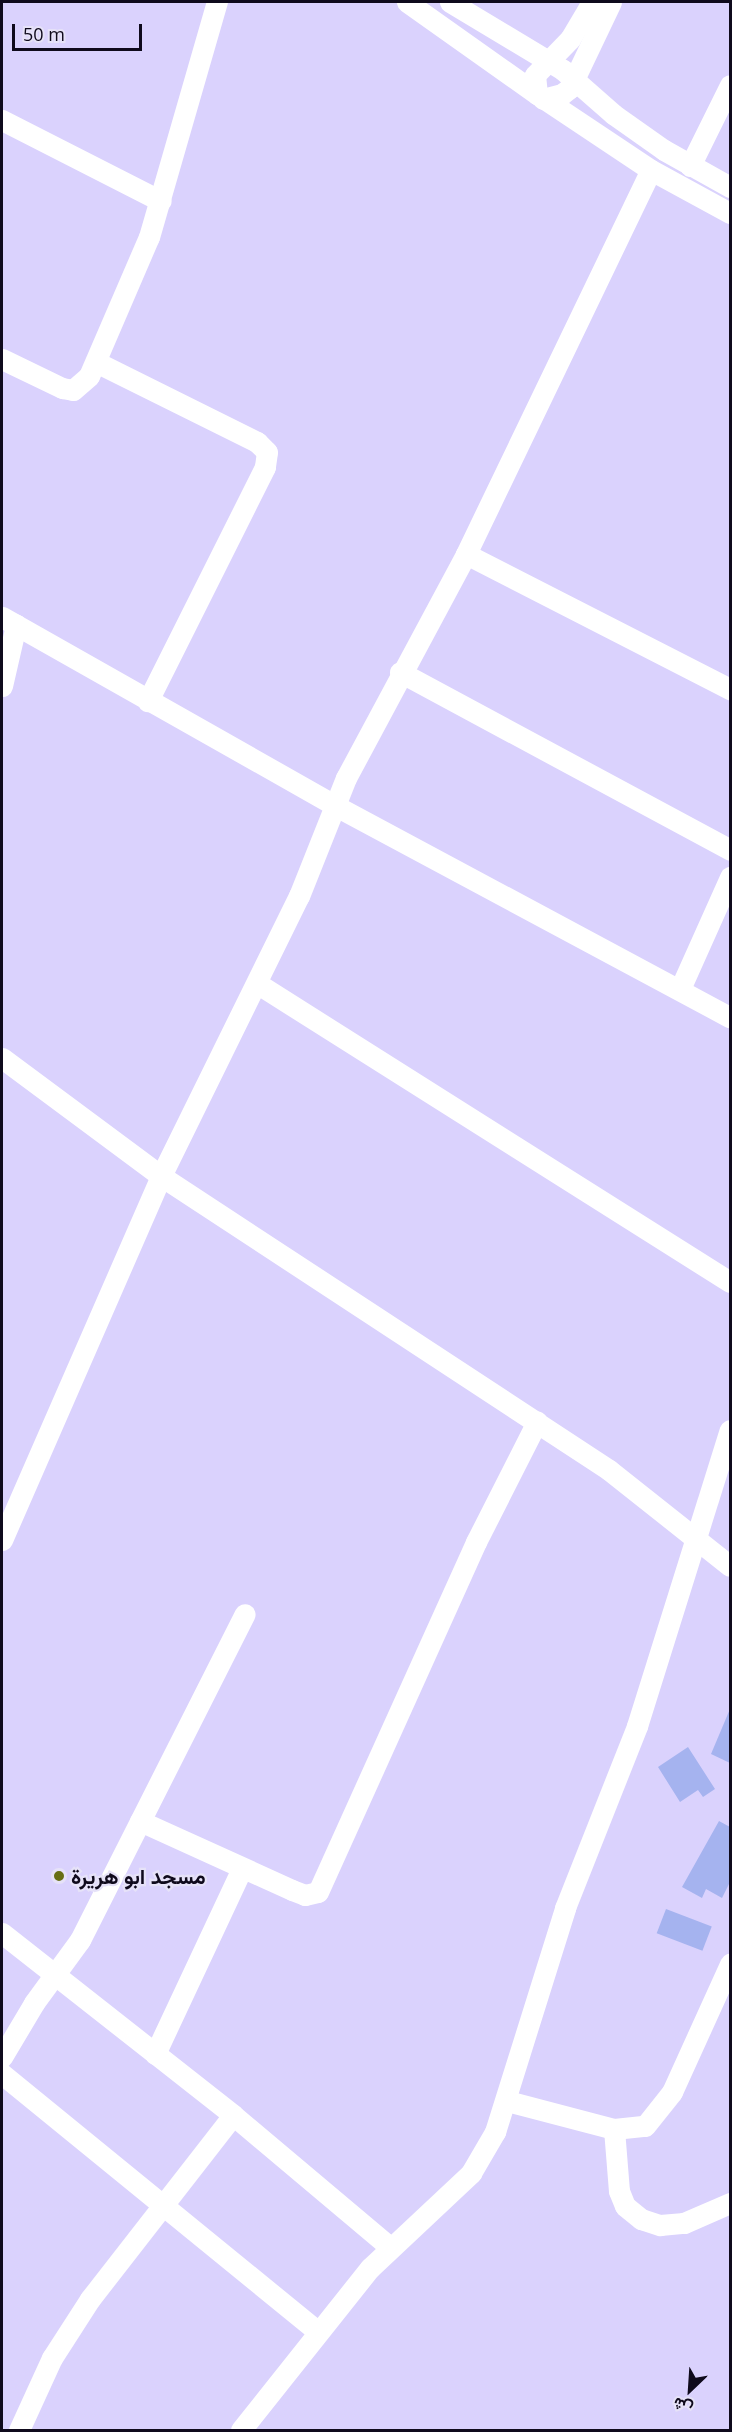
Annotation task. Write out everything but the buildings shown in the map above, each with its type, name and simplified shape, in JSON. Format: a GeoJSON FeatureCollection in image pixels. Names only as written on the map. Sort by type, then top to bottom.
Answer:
{"type":"FeatureCollection","features":[{"type":"Feature","properties":{"kind":"street"},"geometry":{"type":"LineString","coordinates":[[2,359],[52,385],[74,390],[83,384],[96,362],[135,274],[161,201],[217,2]]}},
{"type":"Feature","properties":{"kind":"street"},"geometry":{"type":"LineString","coordinates":[[407,2],[540,97],[651,170],[730,213]]}},
{"type":"Feature","properties":{"kind":"street"},"geometry":{"type":"LineString","coordinates":[[450,2],[490,29],[549,60],[630,127],[690,166],[730,187]]}},
{"type":"Feature","properties":{"kind":"street"},"geometry":{"type":"LineString","coordinates":[[540,97],[535,75],[570,39],[592,2]]}},
{"type":"Feature","properties":{"kind":"street"},"geometry":{"type":"LineString","coordinates":[[540,97],[562,94],[575,80],[611,2]]}},
{"type":"Feature","properties":{"kind":"street"},"geometry":{"type":"LineString","coordinates":[[690,166],[730,85]]}},
{"type":"Feature","properties":{"kind":"street"},"geometry":{"type":"LineString","coordinates":[[2,120],[161,201]]}},
{"type":"Feature","properties":{"kind":"street"},"geometry":{"type":"LineString","coordinates":[[2,1540],[161,1176],[258,984],[312,866],[334,805],[400,672],[466,554],[651,170]]}},
{"type":"Feature","properties":{"kind":"street"},"geometry":{"type":"LineString","coordinates":[[96,362],[257,442],[267,452],[265,467],[148,701]]}},
{"type":"Feature","properties":{"kind":"street"},"geometry":{"type":"LineString","coordinates":[[466,554],[730,689]]}},
{"type":"Feature","properties":{"kind":"street"},"geometry":{"type":"LineString","coordinates":[[2,686],[9,621],[334,805],[730,1017]]}},
{"type":"Feature","properties":{"kind":"street"},"geometry":{"type":"LineString","coordinates":[[400,672],[730,850]]}},
{"type":"Feature","properties":{"kind":"street"},"geometry":{"type":"LineString","coordinates":[[680,989],[730,877]]}},
{"type":"Feature","properties":{"kind":"street"},"geometry":{"type":"LineString","coordinates":[[258,984],[730,1282]]}},
{"type":"Feature","properties":{"kind":"street"},"geometry":{"type":"LineString","coordinates":[[2,1058],[161,1176],[609,1470],[730,1566]]}},
{"type":"Feature","properties":{"kind":"street"},"geometry":{"type":"LineString","coordinates":[[140,1821],[305,1894],[313,1895],[321,1888],[476,1542],[537,1422]]}},
{"type":"Feature","properties":{"kind":"street"},"geometry":{"type":"LineString","coordinates":[[241,2430],[318,2332],[390,2247],[471,2173],[495,2132],[507,2101],[565,1908],[637,1726],[730,1430]]}},
{"type":"Feature","properties":{"kind":"street"},"geometry":{"type":"LineString","coordinates":[[2,2057],[54,1974],[80,1940],[245,1614]]}},
{"type":"Feature","properties":{"kind":"street"},"geometry":{"type":"LineString","coordinates":[[155,2054],[242,1868]]}},
{"type":"Feature","properties":{"kind":"street"},"geometry":{"type":"LineString","coordinates":[[2,1933],[232,2115],[390,2247]]}},
{"type":"Feature","properties":{"kind":"street"},"geometry":{"type":"LineString","coordinates":[[507,2101],[614,2129],[645,2126],[664,2105],[730,1964]]}},
{"type":"Feature","properties":{"kind":"street"},"geometry":{"type":"LineString","coordinates":[[2,2074],[318,2332]]}},
{"type":"Feature","properties":{"kind":"street"},"geometry":{"type":"LineString","coordinates":[[19,2430],[38,2386],[71,2327],[232,2115]]}},
{"type":"Feature","properties":{"kind":"street"},"geometry":{"type":"LineString","coordinates":[[614,2129],[619,2191],[625,2206],[641,2219],[660,2225],[684,2223],[730,2203]]}},
{"type":"Feature","properties":{"kind":"place","name":"مسجد ابو هريرة"},"geometry":{"type":"Point","coordinates":[59,1876]}}]}
